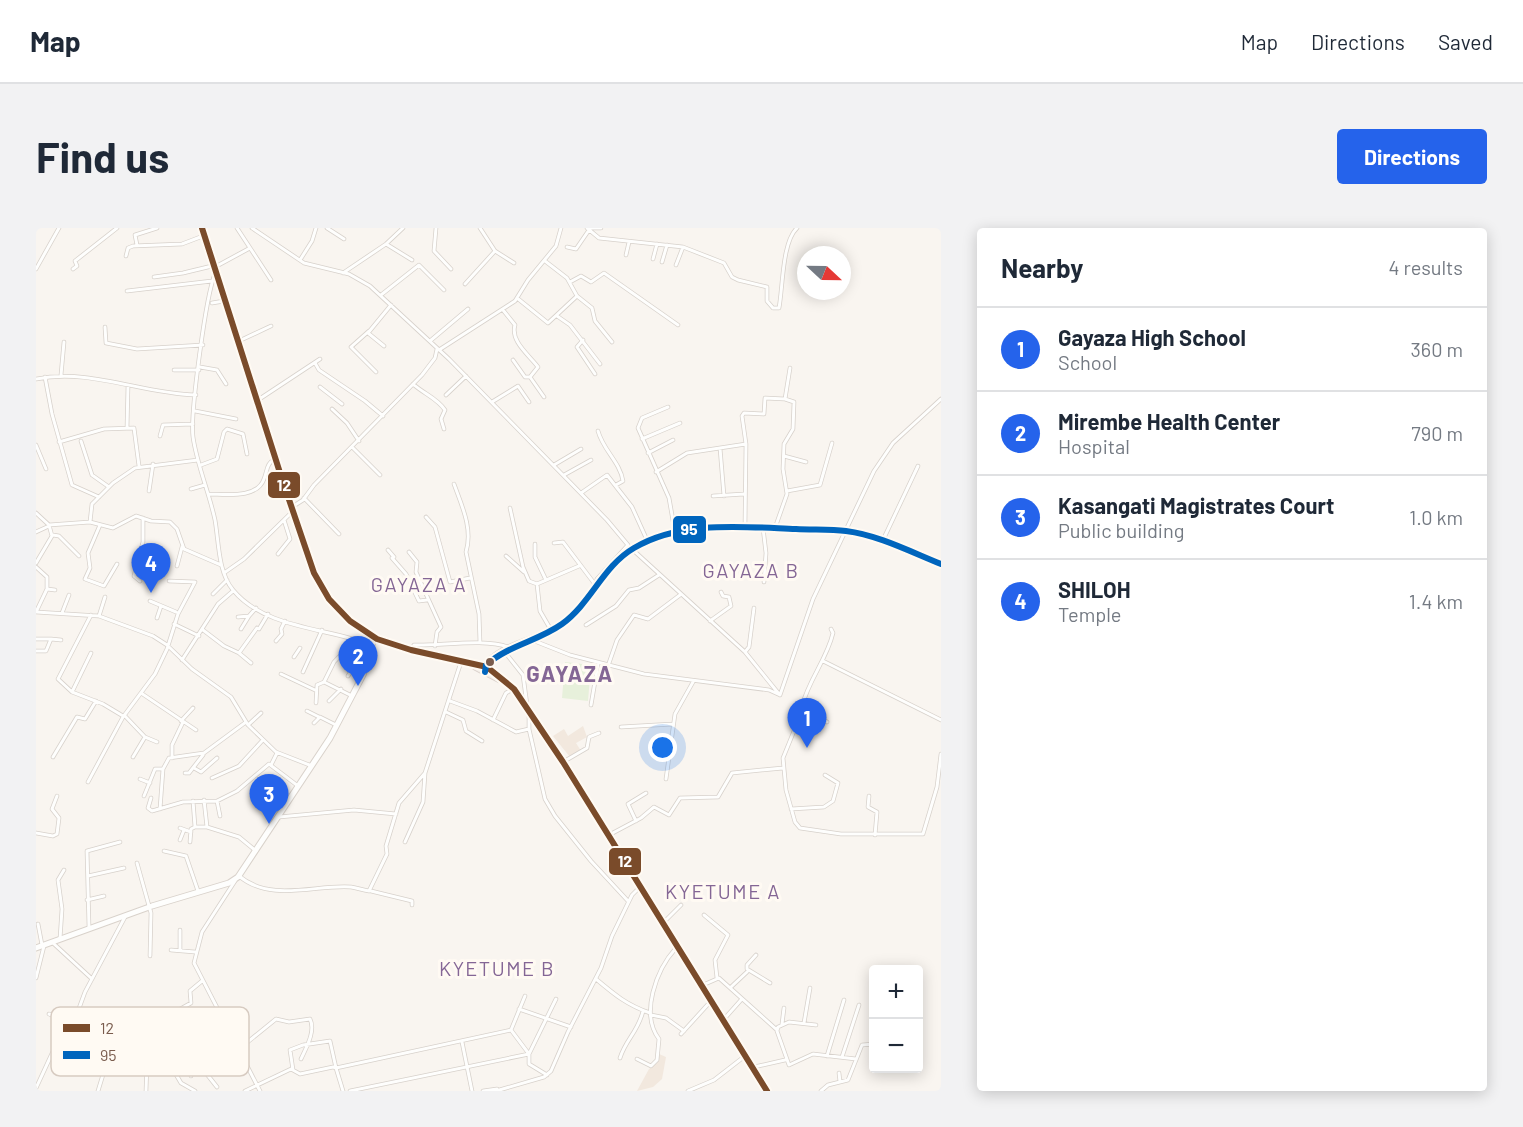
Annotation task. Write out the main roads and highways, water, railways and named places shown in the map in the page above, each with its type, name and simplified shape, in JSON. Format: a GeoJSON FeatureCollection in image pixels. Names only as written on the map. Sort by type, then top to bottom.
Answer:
{"type":"FeatureCollection","features":[{"type":"Feature","properties":{"kind":"main road"},"geometry":{"type":"LineString","coordinates":[[202,228],[275,459],[321,587],[340,612],[374,641],[473,665],[487,670],[514,689],[528,707],[609,835],[766,1091]]}},
{"type":"Feature","properties":{"kind":"place","name":"SHILOH"},"geometry":{"type":"Point","coordinates":[151,593]}},
{"type":"Feature","properties":{"kind":"place","name":"Mirembe Health Center"},"geometry":{"type":"Point","coordinates":[358,686]}},
{"type":"Feature","properties":{"kind":"place","name":"Gayaza High School"},"geometry":{"type":"Point","coordinates":[807,748]}},
{"type":"Feature","properties":{"kind":"place","name":"Kasangati Magistrates Court"},"geometry":{"type":"Point","coordinates":[269,824]}},
{"type":"Feature","properties":{"kind":"district","name":"GAYAZA B"},"geometry":{"type":"Point","coordinates":[751,570]}},
{"type":"Feature","properties":{"kind":"district","name":"GAYAZA A"},"geometry":{"type":"Point","coordinates":[419,584]}},
{"type":"Feature","properties":{"kind":"district","name":"GAYAZA"},"geometry":{"type":"Point","coordinates":[570,673]}},
{"type":"Feature","properties":{"kind":"district","name":"KYETUME A"},"geometry":{"type":"Point","coordinates":[723,891]}},
{"type":"Feature","properties":{"kind":"district","name":"KYETUME B"},"geometry":{"type":"Point","coordinates":[497,968]}}]}
